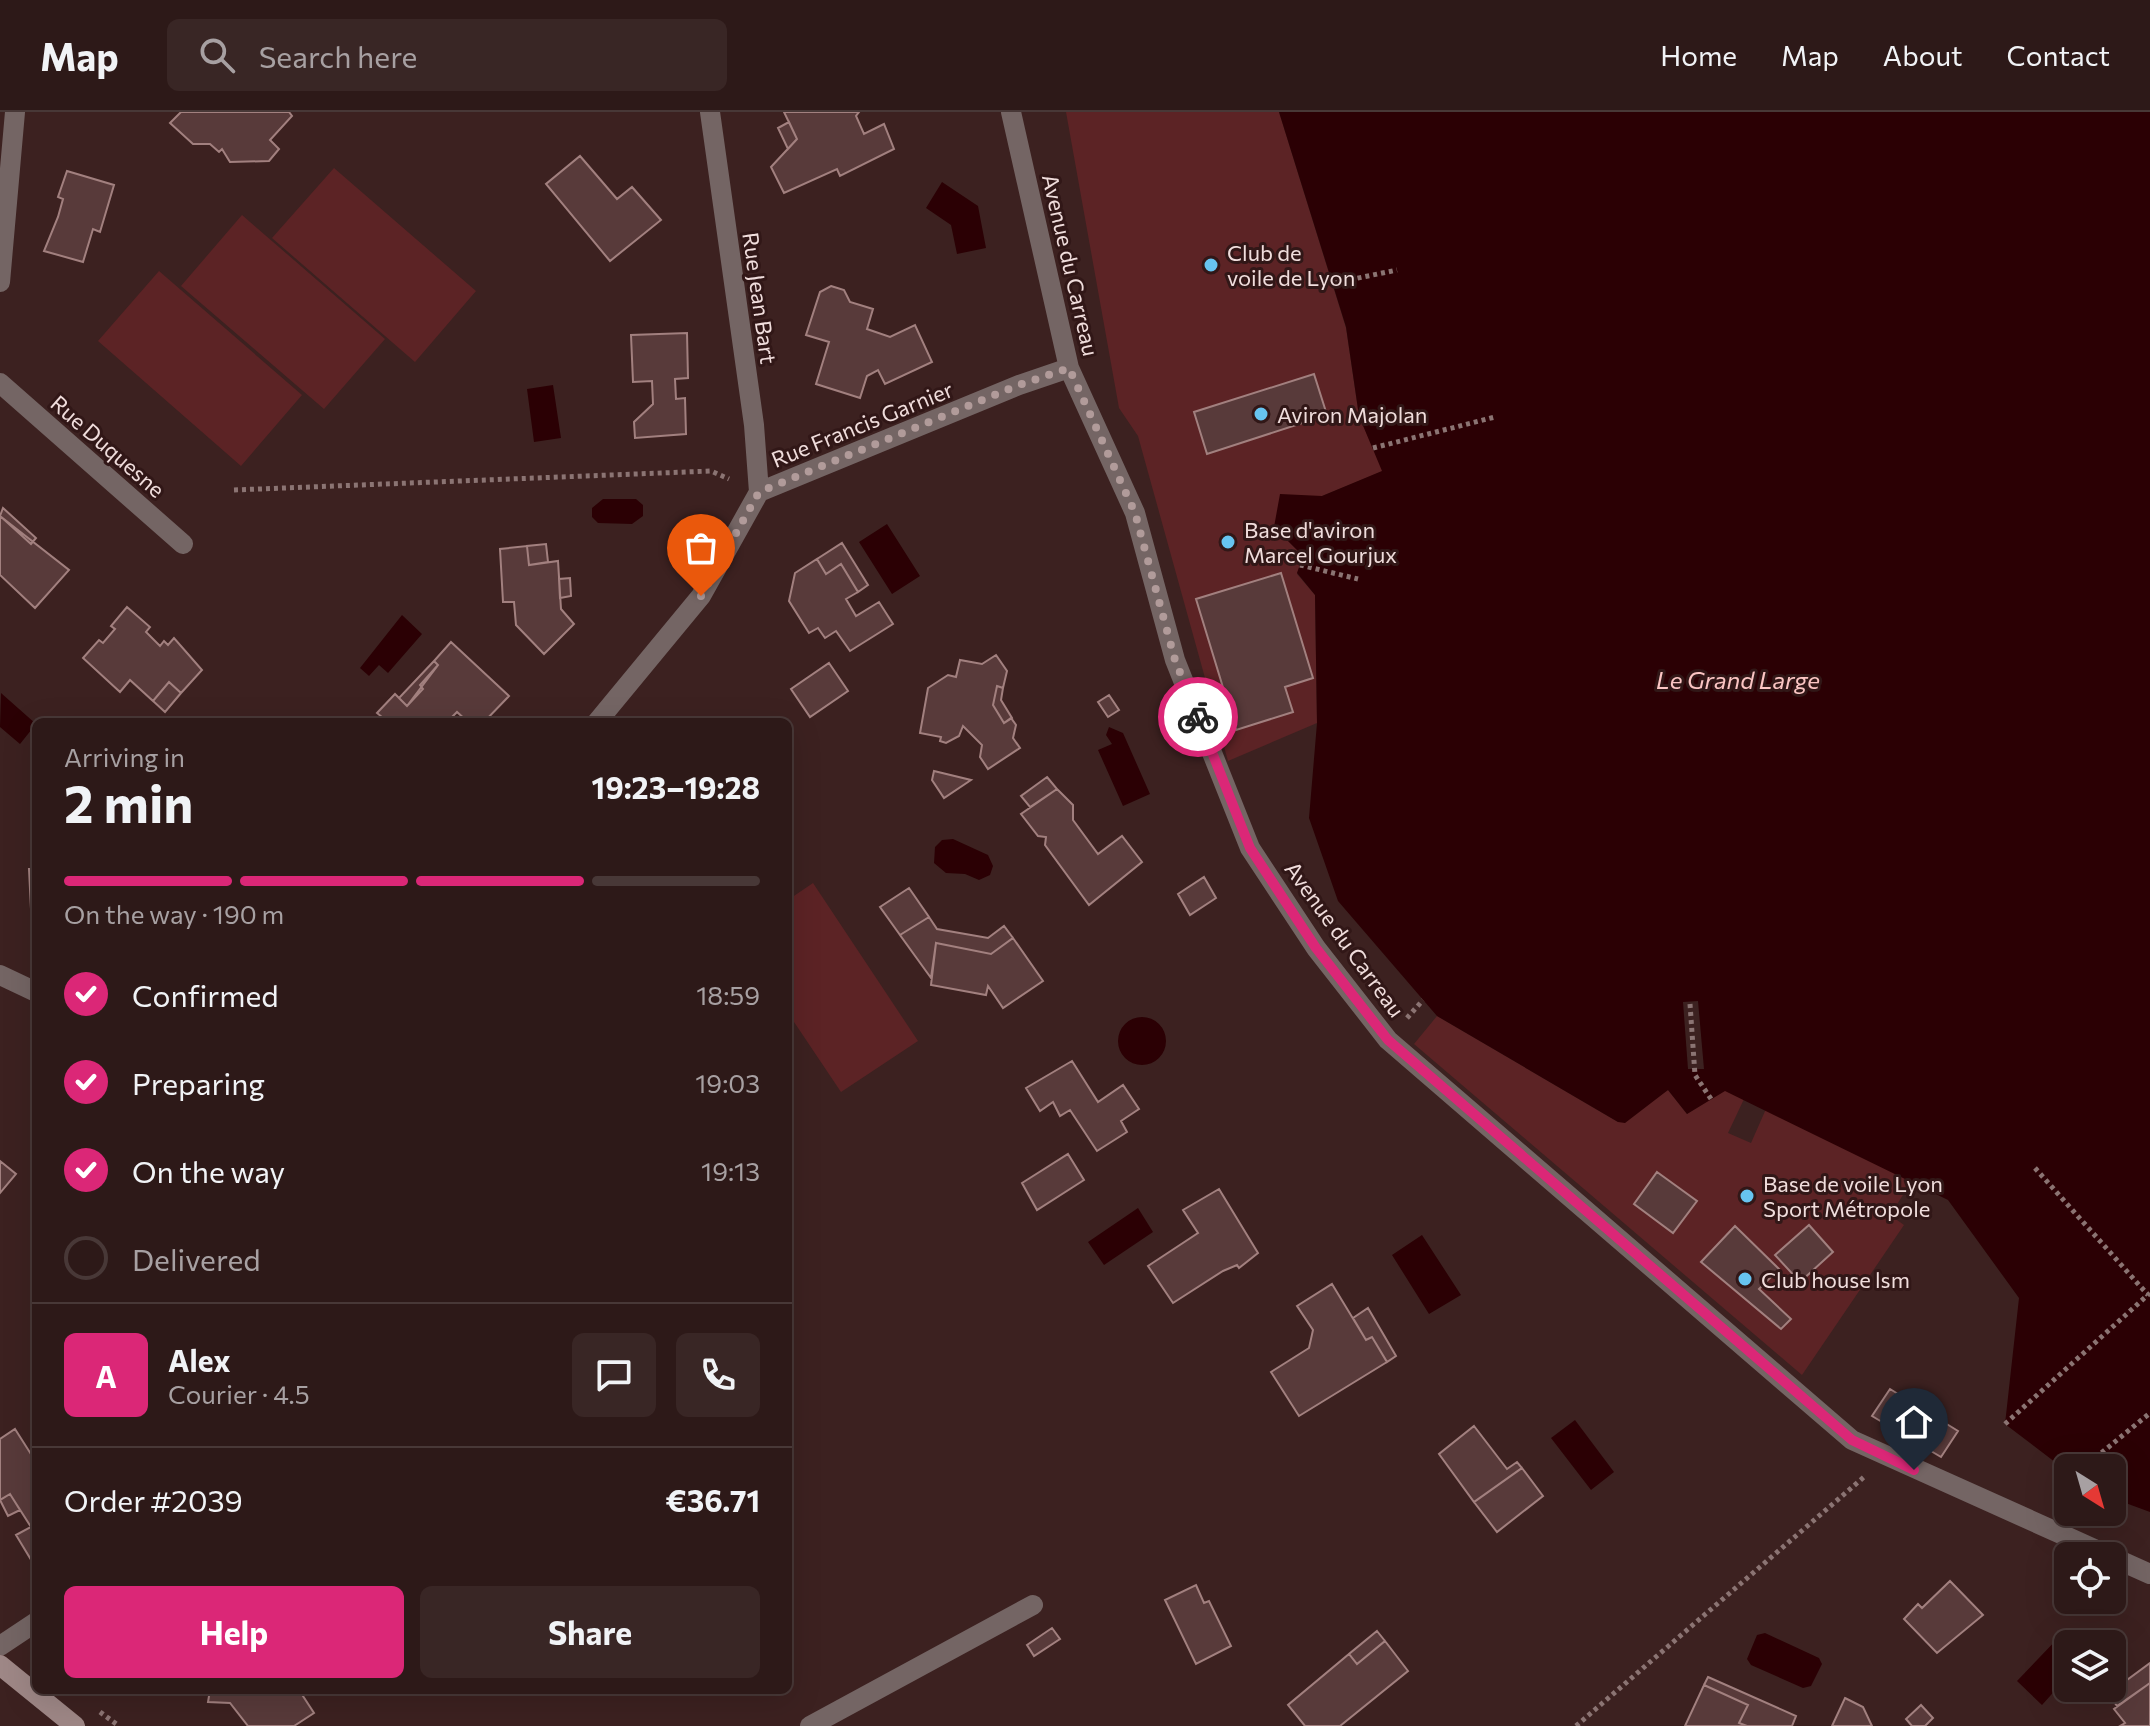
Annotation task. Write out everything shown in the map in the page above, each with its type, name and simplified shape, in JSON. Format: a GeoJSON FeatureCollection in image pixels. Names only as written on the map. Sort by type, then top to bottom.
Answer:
{"type":"FeatureCollection","features":[{"type":"Feature","properties":{"kind":"street"},"geometry":{"type":"LineString","coordinates":[[0,282],[15,112]]}},
{"type":"Feature","properties":{"kind":"street","name":"Rue Jean Bart"},"geometry":{"type":"LineString","coordinates":[[710,112],[754,425],[759,492]]}},
{"type":"Feature","properties":{"kind":"street","name":"Avenue du Carreau"},"geometry":{"type":"LineString","coordinates":[[1011,112],[1069,368],[1135,513],[1175,660],[1250,848],[1316,948],[1388,1040],[1852,1440],[1886,1458],[2079,1542]]}},
{"type":"Feature","properties":{"kind":"street","name":"Rue Francis Garnier"},"geometry":{"type":"LineString","coordinates":[[600,718],[701,596],[759,492],[1019,385],[1069,368]]}},
{"type":"Feature","properties":{"kind":"street","name":"Rue Duquesne"},"geometry":{"type":"LineString","coordinates":[[0,383],[183,544]]}},
{"type":"Feature","properties":{"kind":"street"},"geometry":{"type":"LineString","coordinates":[[0,975],[32,990]]}},
{"type":"Feature","properties":{"kind":"street","name":"Avenue du Carreau"},"geometry":{"type":"LineString","coordinates":[[2126,1563],[2150,1574]]}},
{"type":"Feature","properties":{"kind":"street"},"geometry":{"type":"LineString","coordinates":[[810,1726],[1033,1605]]}},
{"type":"Feature","properties":{"kind":"street"},"geometry":{"type":"LineString","coordinates":[[0,1646],[32,1625]]}},
{"type":"Feature","properties":{"kind":"street"},"geometry":{"type":"LineString","coordinates":[[0,1665],[32,1691]]}},
{"type":"Feature","properties":{"kind":"street"},"geometry":{"type":"LineString","coordinates":[[36,1694],[75,1726]]}},
{"type":"Feature","properties":{"kind":"path"},"geometry":{"type":"LineString","coordinates":[[1334,283],[1397,270]]}},
{"type":"Feature","properties":{"kind":"path"},"geometry":{"type":"LineString","coordinates":[[1373,448],[1495,417]]}},
{"type":"Feature","properties":{"kind":"path"},"geometry":{"type":"LineString","coordinates":[[234,490],[711,471],[759,492]]}},
{"type":"Feature","properties":{"kind":"path"},"geometry":{"type":"LineString","coordinates":[[1300,565],[1358,579]]}},
{"type":"Feature","properties":{"kind":"path"},"geometry":{"type":"LineString","coordinates":[[1690,1004],[1695,1075],[1711,1099]]}},
{"type":"Feature","properties":{"kind":"path"},"geometry":{"type":"LineString","coordinates":[[2005,1424],[2149,1294],[2035,1168]]}},
{"type":"Feature","properties":{"kind":"path"},"geometry":{"type":"LineString","coordinates":[[2100,1454],[2150,1413]]}},
{"type":"Feature","properties":{"kind":"path"},"geometry":{"type":"LineString","coordinates":[[1576,1726],[1886,1458]]}},
{"type":"Feature","properties":{"kind":"shaded area"},"geometry":{"type":"Polygon","coordinates":[[[1066,112],[1279,112],[1346,328],[1359,416],[1383,471],[1322,496],[1274,527],[1303,556],[1297,574],[1315,595],[1317,723],[1228,761],[1138,436],[1119,408],[1066,112]]]}},
{"type":"Feature","properties":{"kind":"shaded area"},"geometry":{"type":"Polygon","coordinates":[[[334,168],[476,291],[415,362],[272,238],[334,168]]]}},
{"type":"Feature","properties":{"kind":"shaded area"},"geometry":{"type":"Polygon","coordinates":[[[242,215],[385,339],[324,409],[181,286],[242,215]]]}},
{"type":"Feature","properties":{"kind":"shaded area"},"geometry":{"type":"Polygon","coordinates":[[[159,271],[302,395],[241,466],[98,341],[159,271]]]}},
{"type":"Feature","properties":{"kind":"shaded area"},"geometry":{"type":"Polygon","coordinates":[[[813,883],[918,1041],[841,1092],[792,1019],[792,897],[813,883]]]}},
{"type":"Feature","properties":{"kind":"shaded area","name":"Base de voile Lyon Sport Métropole"},"geometry":{"type":"Polygon","coordinates":[[[1437,1016],[1618,1122],[1668,1090],[1687,1114],[1725,1090],[1744,1099],[1728,1133],[1751,1143],[1766,1109],[1916,1175],[1890,1215],[1904,1225],[1802,1375],[1414,1044],[1437,1016]]]}},
{"type":"Feature","properties":{"kind":"water","name":"Le Grand Large"},"geometry":{"type":"Polygon","coordinates":[[[1279,112],[2150,112],[2150,1512],[2126,1503],[2126,1454],[2054,1454],[2054,1461],[2005,1424],[2019,1298],[1948,1200],[1725,1091],[1687,1114],[1668,1090],[1625,1123],[1618,1122],[1437,1016],[1338,901],[1309,818],[1317,723],[1315,595],[1297,573],[1303,556],[1274,527],[1280,494],[1322,496],[1382,471],[1359,416],[1346,327],[1279,112]]]}},
{"type":"Feature","properties":{"kind":"water"},"geometry":{"type":"Polygon","coordinates":[[[942,182],[978,206],[986,248],[957,254],[951,225],[926,208],[942,182]]]}},
{"type":"Feature","properties":{"kind":"water"},"geometry":{"type":"Polygon","coordinates":[[[553,385],[561,438],[534,442],[527,389],[553,385]]]}},
{"type":"Feature","properties":{"kind":"water"},"geometry":{"type":"Polygon","coordinates":[[[603,499],[636,499],[643,505],[643,516],[632,524],[598,523],[592,517],[592,508],[603,499]]]}},
{"type":"Feature","properties":{"kind":"water"},"geometry":{"type":"Polygon","coordinates":[[[887,524],[920,576],[892,594],[859,542],[887,524]]]}},
{"type":"Feature","properties":{"kind":"water"},"geometry":{"type":"Polygon","coordinates":[[[402,615],[422,634],[388,673],[379,665],[369,676],[360,668],[402,615]]]}},
{"type":"Feature","properties":{"kind":"water"},"geometry":{"type":"Polygon","coordinates":[[[1,693],[32,720],[32,729],[20,744],[0,727],[1,693]]]}},
{"type":"Feature","properties":{"kind":"water"},"geometry":{"type":"Polygon","coordinates":[[[1109,727],[1123,733],[1150,794],[1123,806],[1098,750],[1112,744],[1106,735],[1109,727]]]}},
{"type":"Feature","properties":{"kind":"water"},"geometry":{"type":"Polygon","coordinates":[[[953,839],[988,855],[993,866],[990,875],[979,880],[965,874],[946,873],[934,863],[935,847],[942,840],[953,839]]]}},
{"type":"Feature","properties":{"kind":"water"},"geometry":{"type":"Polygon","coordinates":[[[1142,1017],[1159,1024],[1166,1041],[1159,1058],[1142,1065],[1125,1058],[1118,1041],[1125,1024],[1142,1017]]]}},
{"type":"Feature","properties":{"kind":"water"},"geometry":{"type":"Polygon","coordinates":[[[1138,1208],[1153,1232],[1104,1265],[1088,1242],[1138,1208]]]}},
{"type":"Feature","properties":{"kind":"water"},"geometry":{"type":"Polygon","coordinates":[[[1422,1235],[1461,1295],[1429,1314],[1392,1255],[1422,1235]]]}},
{"type":"Feature","properties":{"kind":"water"},"geometry":{"type":"Polygon","coordinates":[[[1575,1420],[1614,1472],[1591,1490],[1551,1438],[1575,1420]]]}},
{"type":"Feature","properties":{"kind":"water"},"geometry":{"type":"Polygon","coordinates":[[[1765,1633],[1819,1658],[1822,1664],[1811,1686],[1803,1688],[1751,1665],[1747,1659],[1757,1635],[1765,1633]]]}},
{"type":"Feature","properties":{"kind":"water"},"geometry":{"type":"Polygon","coordinates":[[[2054,1642],[2054,1692],[2042,1705],[2017,1681],[2054,1642]]]}},
{"type":"Feature","properties":{"kind":"pier"},"geometry":{"type":"Polygon","coordinates":[[[1698,1001],[1704,1069],[1688,1069],[1683,1002],[1698,1001]]]}},
{"type":"Feature","properties":{"kind":"building"},"geometry":{"type":"Polygon","coordinates":[[[181,112],[289,112],[292,116],[270,140],[279,149],[269,161],[230,162],[222,149],[219,152],[210,144],[193,144],[170,123],[181,112]]]}},
{"type":"Feature","properties":{"kind":"building"},"geometry":{"type":"Polygon","coordinates":[[[784,112],[859,112],[856,116],[864,134],[884,124],[894,149],[840,176],[837,169],[784,193],[771,167],[797,139],[784,112]]]}},
{"type":"Feature","properties":{"kind":"building"},"geometry":{"type":"Polygon","coordinates":[[[789,122],[797,139],[788,149],[778,128],[789,122]]]}},
{"type":"Feature","properties":{"kind":"building"},"geometry":{"type":"Polygon","coordinates":[[[580,156],[617,199],[632,187],[661,220],[610,261],[546,184],[580,156]]]}},
{"type":"Feature","properties":{"kind":"building"},"geometry":{"type":"Polygon","coordinates":[[[67,171],[114,185],[100,232],[93,229],[83,262],[44,251],[58,217],[63,199],[58,197],[67,171]]]}},
{"type":"Feature","properties":{"kind":"building"},"geometry":{"type":"Polygon","coordinates":[[[831,286],[844,290],[850,302],[873,309],[867,329],[890,337],[915,325],[932,362],[885,384],[878,370],[867,376],[860,398],[816,384],[829,342],[806,335],[820,292],[831,286]]]}},
{"type":"Feature","properties":{"kind":"building"},"geometry":{"type":"Polygon","coordinates":[[[687,333],[688,378],[675,379],[676,399],[685,398],[686,434],[635,438],[634,422],[653,404],[652,381],[633,382],[631,335],[687,333]]]}},
{"type":"Feature","properties":{"kind":"building","name":"Aviron Majolan"},"geometry":{"type":"Polygon","coordinates":[[[1314,374],[1327,415],[1207,454],[1194,412],[1314,374]]]}},
{"type":"Feature","properties":{"kind":"building"},"geometry":{"type":"Polygon","coordinates":[[[3,508],[36,538],[31,544],[0,516],[3,508]]]}},
{"type":"Feature","properties":{"kind":"building"},"geometry":{"type":"Polygon","coordinates":[[[0,516],[69,570],[35,608],[0,575],[0,516]]]}},
{"type":"Feature","properties":{"kind":"building"},"geometry":{"type":"Polygon","coordinates":[[[842,543],[868,585],[858,592],[841,564],[826,574],[817,559],[842,543]]]}},
{"type":"Feature","properties":{"kind":"building"},"geometry":{"type":"Polygon","coordinates":[[[546,544],[548,562],[529,565],[527,546],[546,544]]]}},
{"type":"Feature","properties":{"kind":"building"},"geometry":{"type":"Polygon","coordinates":[[[527,546],[529,565],[558,561],[561,609],[574,624],[544,654],[516,625],[514,602],[503,602],[500,549],[527,546]]]}},
{"type":"Feature","properties":{"kind":"building"},"geometry":{"type":"Polygon","coordinates":[[[817,559],[826,574],[841,564],[858,592],[846,599],[856,616],[879,602],[893,624],[850,651],[836,631],[825,638],[818,628],[809,633],[789,601],[795,573],[817,559]]]}},
{"type":"Feature","properties":{"kind":"building"},"geometry":{"type":"Polygon","coordinates":[[[1281,573],[1313,678],[1285,687],[1293,712],[1236,730],[1196,599],[1281,573]]]}},
{"type":"Feature","properties":{"kind":"building"},"geometry":{"type":"Polygon","coordinates":[[[570,578],[571,596],[560,598],[559,579],[570,578]]]}},
{"type":"Feature","properties":{"kind":"building"},"geometry":{"type":"Polygon","coordinates":[[[127,607],[150,627],[146,632],[160,646],[164,641],[168,645],[174,638],[202,670],[181,693],[169,682],[153,701],[130,680],[120,692],[83,658],[99,640],[103,643],[115,629],[111,626],[127,607]]]}},
{"type":"Feature","properties":{"kind":"building"},"geometry":{"type":"Polygon","coordinates":[[[451,642],[509,696],[488,718],[464,718],[457,712],[451,718],[383,718],[377,713],[395,694],[407,706],[423,689],[420,685],[438,665],[434,661],[451,642]]]}},
{"type":"Feature","properties":{"kind":"building"},"geometry":{"type":"Polygon","coordinates":[[[996,655],[1007,671],[1003,688],[997,686],[993,705],[1004,723],[1011,718],[1016,725],[1013,738],[1020,748],[988,769],[980,757],[982,745],[963,726],[959,736],[946,743],[940,741],[941,737],[920,733],[928,688],[948,675],[956,677],[960,660],[982,664],[996,655]]]}},
{"type":"Feature","properties":{"kind":"building"},"geometry":{"type":"Polygon","coordinates":[[[434,661],[438,665],[407,706],[399,698],[434,661]]]}},
{"type":"Feature","properties":{"kind":"building"},"geometry":{"type":"Polygon","coordinates":[[[829,663],[848,691],[810,717],[791,689],[829,663]]]}},
{"type":"Feature","properties":{"kind":"building"},"geometry":{"type":"Polygon","coordinates":[[[169,682],[181,693],[165,712],[153,701],[169,682]]]}},
{"type":"Feature","properties":{"kind":"building"},"geometry":{"type":"Polygon","coordinates":[[[997,686],[1003,688],[1001,700],[1012,718],[1004,723],[993,705],[997,686]]]}},
{"type":"Feature","properties":{"kind":"building"},"geometry":{"type":"Polygon","coordinates":[[[1109,695],[1119,710],[1108,717],[1098,702],[1109,695]]]}},
{"type":"Feature","properties":{"kind":"building"},"geometry":{"type":"Polygon","coordinates":[[[934,771],[971,780],[944,798],[932,780],[934,771]]]}},
{"type":"Feature","properties":{"kind":"building"},"geometry":{"type":"Polygon","coordinates":[[[1047,777],[1057,789],[1030,807],[1021,796],[1047,777]]]}},
{"type":"Feature","properties":{"kind":"building"},"geometry":{"type":"Polygon","coordinates":[[[1057,789],[1073,805],[1073,820],[1098,854],[1122,836],[1142,862],[1089,905],[1045,845],[1046,837],[1038,836],[1021,814],[1057,789]]]}},
{"type":"Feature","properties":{"kind":"building"},"geometry":{"type":"Polygon","coordinates":[[[29,869],[32,869],[32,929],[29,869]]]}},
{"type":"Feature","properties":{"kind":"building"},"geometry":{"type":"Polygon","coordinates":[[[1204,877],[1216,898],[1190,915],[1178,894],[1204,877]]]}},
{"type":"Feature","properties":{"kind":"building"},"geometry":{"type":"Polygon","coordinates":[[[909,888],[929,917],[900,935],[880,907],[909,888]]]}},
{"type":"Feature","properties":{"kind":"building"},"geometry":{"type":"Polygon","coordinates":[[[929,917],[937,929],[988,938],[1004,926],[1013,938],[991,954],[936,943],[931,978],[900,935],[929,917]]]}},
{"type":"Feature","properties":{"kind":"building"},"geometry":{"type":"Polygon","coordinates":[[[1013,938],[1043,981],[1003,1008],[988,986],[986,995],[931,985],[936,943],[991,954],[1013,938]]]}},
{"type":"Feature","properties":{"kind":"building"},"geometry":{"type":"Polygon","coordinates":[[[1072,1061],[1098,1102],[1123,1085],[1139,1109],[1121,1121],[1127,1132],[1097,1151],[1070,1110],[1060,1116],[1053,1102],[1040,1111],[1026,1088],[1072,1061]]]}},
{"type":"Feature","properties":{"kind":"building"},"geometry":{"type":"Polygon","coordinates":[[[1068,1154],[1084,1180],[1037,1210],[1022,1183],[1068,1154]]]}},
{"type":"Feature","properties":{"kind":"building"},"geometry":{"type":"Polygon","coordinates":[[[0,1161],[16,1174],[0,1193],[0,1161]]]}},
{"type":"Feature","properties":{"kind":"building"},"geometry":{"type":"Polygon","coordinates":[[[1657,1172],[1697,1201],[1673,1233],[1634,1204],[1657,1172]]]}},
{"type":"Feature","properties":{"kind":"building"},"geometry":{"type":"Polygon","coordinates":[[[1219,1189],[1258,1253],[1239,1268],[1237,1265],[1223,1271],[1173,1303],[1148,1266],[1198,1233],[1183,1210],[1219,1189]]]}},
{"type":"Feature","properties":{"kind":"building"},"geometry":{"type":"Polygon","coordinates":[[[1809,1225],[1833,1252],[1800,1282],[1775,1255],[1809,1225]]]}},
{"type":"Feature","properties":{"kind":"building","name":"Club house lsm"},"geometry":{"type":"Polygon","coordinates":[[[1735,1226],[1779,1269],[1759,1289],[1791,1319],[1781,1329],[1701,1262],[1735,1226]]]}},
{"type":"Feature","properties":{"kind":"building"},"geometry":{"type":"Polygon","coordinates":[[[1332,1284],[1366,1340],[1372,1337],[1387,1362],[1299,1416],[1271,1372],[1309,1348],[1313,1330],[1297,1306],[1332,1284]]]}},
{"type":"Feature","properties":{"kind":"building"},"geometry":{"type":"Polygon","coordinates":[[[1368,1308],[1396,1356],[1387,1362],[1372,1337],[1366,1340],[1353,1318],[1368,1308]]]}},
{"type":"Feature","properties":{"kind":"building"},"geometry":{"type":"Polygon","coordinates":[[[1890,1389],[1958,1431],[1941,1457],[1872,1416],[1890,1389]]]}},
{"type":"Feature","properties":{"kind":"building"},"geometry":{"type":"Polygon","coordinates":[[[1474,1426],[1507,1469],[1517,1462],[1522,1468],[1474,1502],[1439,1454],[1474,1426]]]}},
{"type":"Feature","properties":{"kind":"building"},"geometry":{"type":"Polygon","coordinates":[[[15,1429],[32,1456],[32,1561],[16,1535],[31,1527],[10,1494],[0,1500],[0,1439],[15,1429]]]}},
{"type":"Feature","properties":{"kind":"building"},"geometry":{"type":"Polygon","coordinates":[[[1522,1468],[1543,1496],[1497,1532],[1474,1502],[1522,1468]]]}},
{"type":"Feature","properties":{"kind":"building"},"geometry":{"type":"Polygon","coordinates":[[[10,1494],[20,1510],[8,1516],[0,1500],[10,1494]]]}},
{"type":"Feature","properties":{"kind":"building"},"geometry":{"type":"Polygon","coordinates":[[[1950,1581],[1983,1615],[1937,1653],[1904,1619],[1918,1604],[1922,1608],[1950,1581]]]}},
{"type":"Feature","properties":{"kind":"building"},"geometry":{"type":"Polygon","coordinates":[[[1196,1585],[1204,1603],[1209,1601],[1231,1646],[1196,1664],[1165,1600],[1196,1585]]]}},
{"type":"Feature","properties":{"kind":"building"},"geometry":{"type":"Polygon","coordinates":[[[1052,1628],[1060,1639],[1034,1656],[1027,1645],[1052,1628]]]}},
{"type":"Feature","properties":{"kind":"building"},"geometry":{"type":"Polygon","coordinates":[[[1377,1631],[1385,1641],[1357,1664],[1349,1654],[1377,1631]]]}},
{"type":"Feature","properties":{"kind":"building"},"geometry":{"type":"Polygon","coordinates":[[[1385,1641],[1408,1671],[1340,1726],[1305,1726],[1288,1705],[1349,1654],[1357,1664],[1385,1641]]]}},
{"type":"Feature","properties":{"kind":"building"},"geometry":{"type":"Polygon","coordinates":[[[2150,1663],[2150,1683],[2126,1700],[2126,1681],[2150,1663]]]}},
{"type":"Feature","properties":{"kind":"building"},"geometry":{"type":"Polygon","coordinates":[[[1708,1677],[1796,1716],[1792,1726],[1747,1726],[1739,1723],[1748,1705],[1704,1685],[1708,1677]]]}},
{"type":"Feature","properties":{"kind":"building"},"geometry":{"type":"Polygon","coordinates":[[[2150,1683],[2150,1726],[2120,1726],[2125,1723],[2114,1709],[2150,1683]]]}},
{"type":"Feature","properties":{"kind":"building"},"geometry":{"type":"Polygon","coordinates":[[[1704,1685],[1748,1705],[1739,1723],[1747,1726],[1685,1726],[1704,1685]]]}},
{"type":"Feature","properties":{"kind":"building"},"geometry":{"type":"Polygon","coordinates":[[[209,1694],[302,1694],[314,1713],[294,1726],[248,1726],[230,1703],[208,1702],[209,1694]]]}},
{"type":"Feature","properties":{"kind":"building"},"geometry":{"type":"Polygon","coordinates":[[[1845,1698],[1863,1707],[1872,1726],[1832,1726],[1845,1698]]]}},
{"type":"Feature","properties":{"kind":"building"},"geometry":{"type":"Polygon","coordinates":[[[1921,1705],[1933,1718],[1925,1726],[1912,1726],[1906,1719],[1921,1705]]]}},
{"type":"Feature","properties":{"kind":"way so far"},"geometry":{"type":"LineString","coordinates":[[701,596],[759,492],[1019,385],[1069,368],[1135,513],[1175,660],[1198,717]]}},
{"type":"Feature","properties":{"kind":"place","name":"Club de voile de Lyon"},"geometry":{"type":"Point","coordinates":[1211,265]}},
{"type":"Feature","properties":{"kind":"place","name":"Aviron Majolan"},"geometry":{"type":"Point","coordinates":[1261,414]}},
{"type":"Feature","properties":{"kind":"place","name":"Base d'aviron Marcel Gourjux"},"geometry":{"type":"Point","coordinates":[1228,542]}},
{"type":"Feature","properties":{"kind":"place","name":"Base de voile Lyon Sport Métropole"},"geometry":{"type":"Point","coordinates":[1747,1196]}},
{"type":"Feature","properties":{"kind":"place","name":"Club house lsm"},"geometry":{"type":"Point","coordinates":[1745,1279]}},
{"type":"Feature","properties":{"kind":"route"},"geometry":{"type":"LineString","coordinates":[[1198,717],[1250,848],[1316,948],[1388,1040],[1852,1440],[1914,1470]]}}]}
